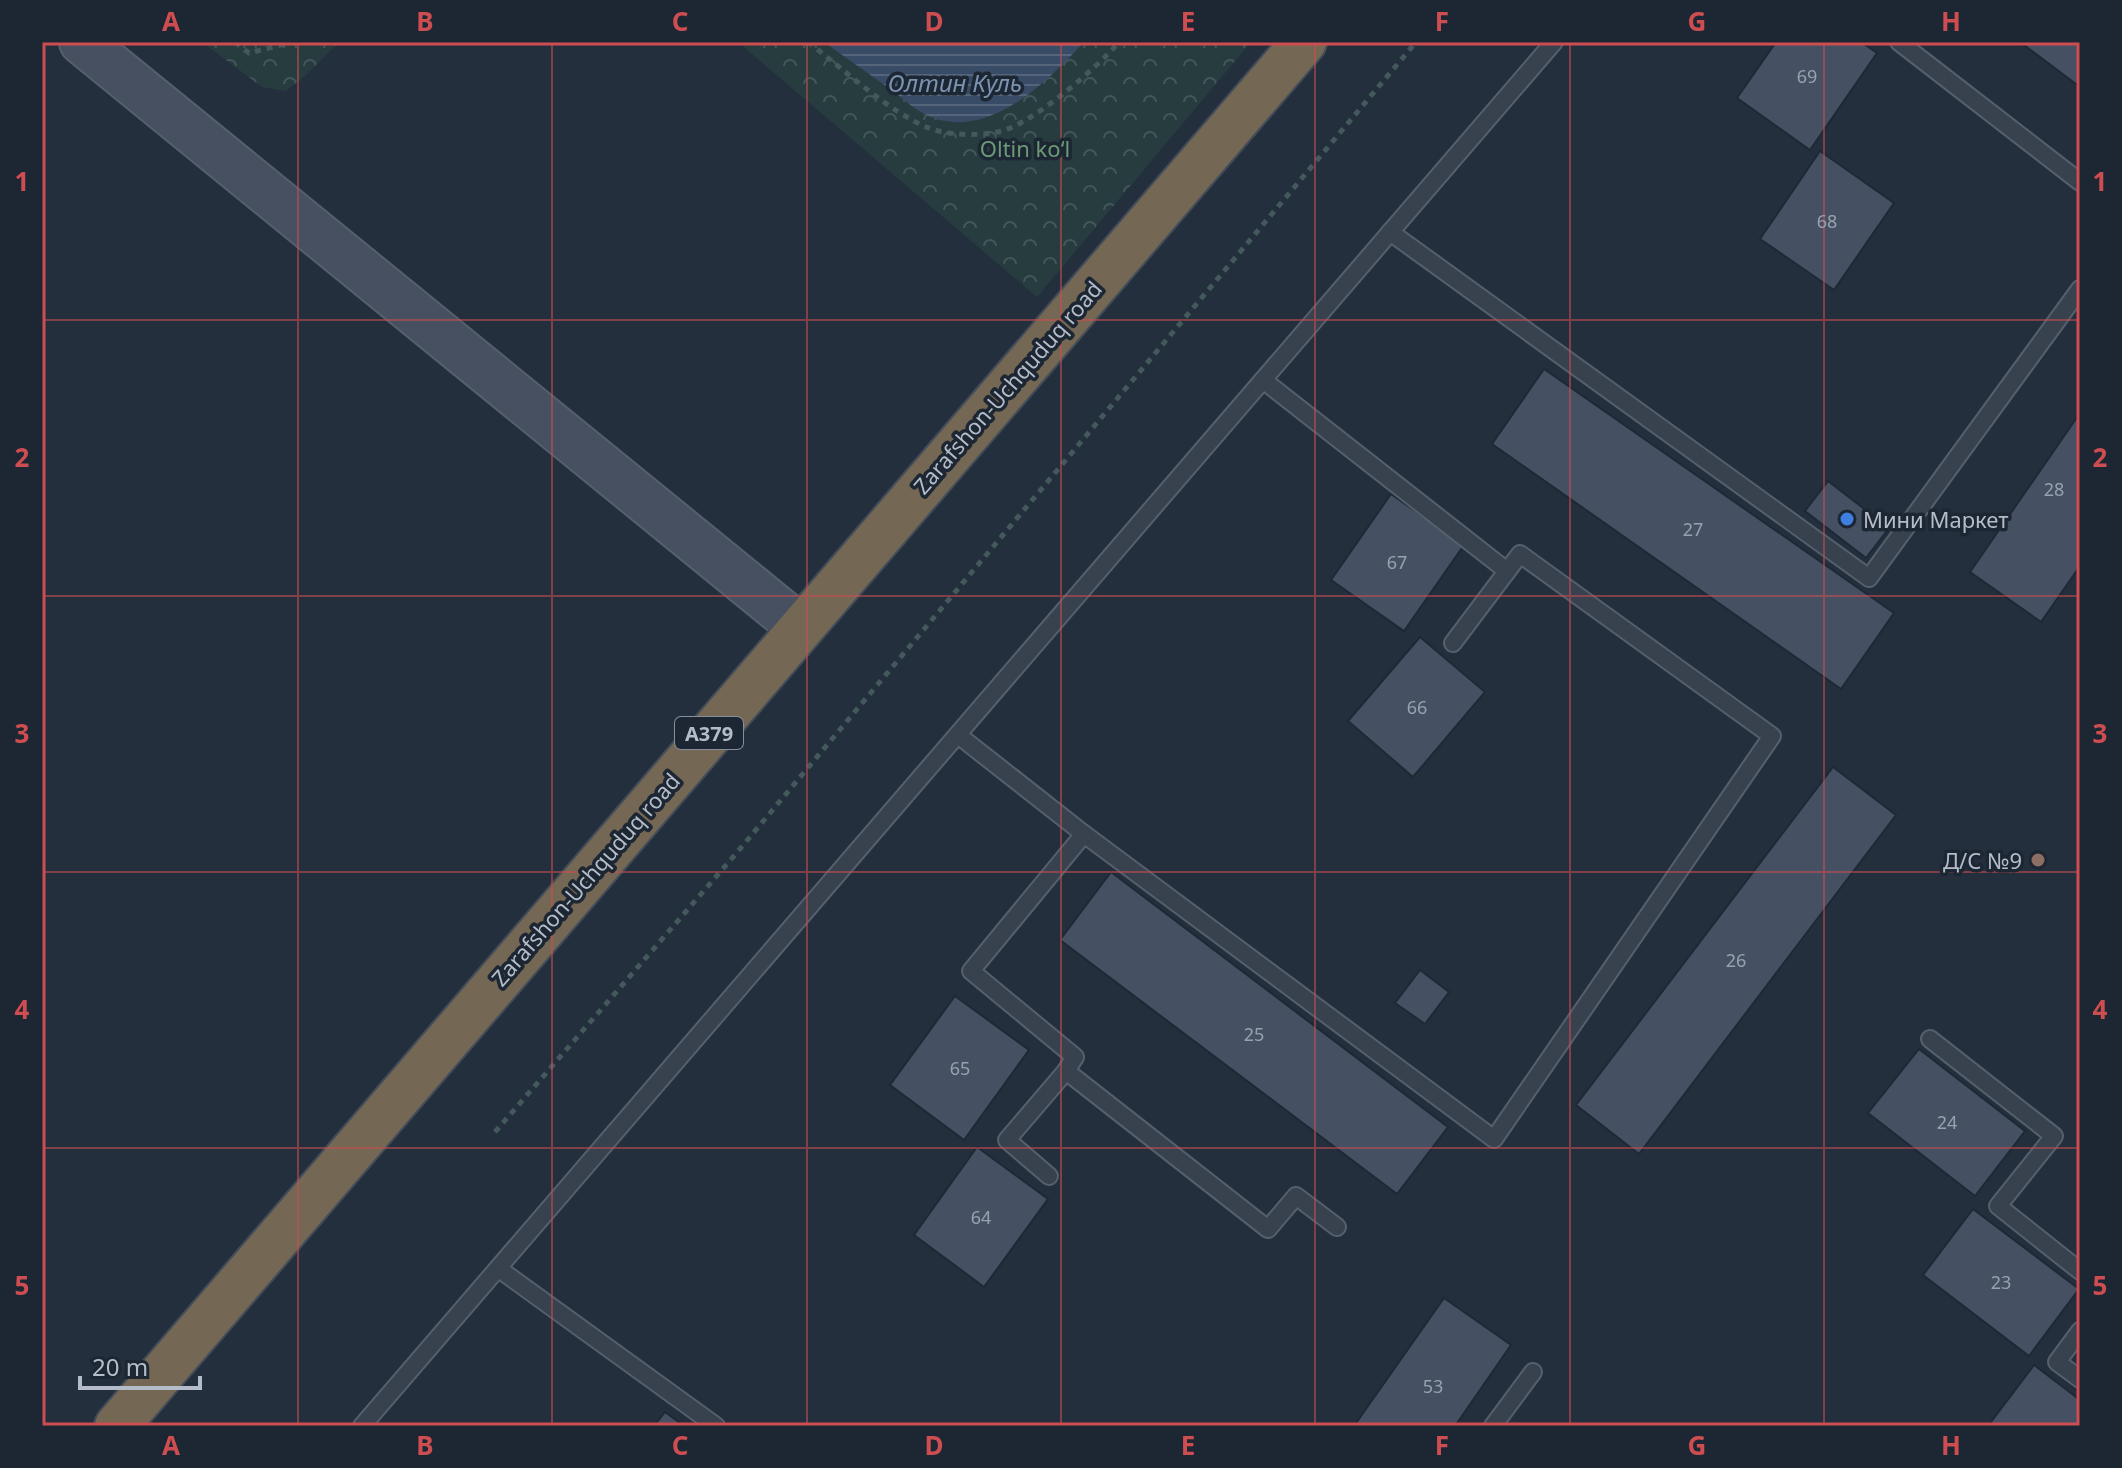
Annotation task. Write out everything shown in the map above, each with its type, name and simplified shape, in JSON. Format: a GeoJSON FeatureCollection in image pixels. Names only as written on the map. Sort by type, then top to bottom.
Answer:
{"type":"FeatureCollection","features":[{"type":"Feature","properties":{"kind":"highway","name":"Zarafshon-Uchquduq road"},"geometry":{"type":"LineString","coordinates":[[117,1426],[1304,42]]}},
{"type":"Feature","properties":{"kind":"street"},"geometry":{"type":"LineString","coordinates":[[82,42],[800,627]]}},
{"type":"Feature","properties":{"kind":"lane"},"geometry":{"type":"LineString","coordinates":[[362,1426],[1554,42]]}},
{"type":"Feature","properties":{"kind":"lane"},"geometry":{"type":"LineString","coordinates":[[1899,42],[2080,182]]}},
{"type":"Feature","properties":{"kind":"lane"},"geometry":{"type":"LineString","coordinates":[[1390,232],[1869,578],[2080,289]]}},
{"type":"Feature","properties":{"kind":"lane"},"geometry":{"type":"LineString","coordinates":[[1263,380],[1507,571]]}},
{"type":"Feature","properties":{"kind":"lane"},"geometry":{"type":"LineString","coordinates":[[958,735],[1084,834],[1494,1139],[1772,736],[1520,554],[1453,643]]}},
{"type":"Feature","properties":{"kind":"lane"},"geometry":{"type":"LineString","coordinates":[[1049,1176],[1007,1140],[1075,1057],[971,971],[1084,834]]}},
{"type":"Feature","properties":{"kind":"lane"},"geometry":{"type":"LineString","coordinates":[[1930,1039],[2054,1136],[1998,1206],[2080,1271]]}},
{"type":"Feature","properties":{"kind":"lane"},"geometry":{"type":"LineString","coordinates":[[1066,1071],[1268,1229],[1296,1196],[1337,1227]]}},
{"type":"Feature","properties":{"kind":"lane"},"geometry":{"type":"LineString","coordinates":[[499,1269],[716,1426]]}},
{"type":"Feature","properties":{"kind":"lane"},"geometry":{"type":"LineString","coordinates":[[2080,1331],[2057,1362],[2080,1379]]}},
{"type":"Feature","properties":{"kind":"lane"},"geometry":{"type":"LineString","coordinates":[[1493,1426],[1533,1372]]}},
{"type":"Feature","properties":{"kind":"path"},"geometry":{"type":"LineString","coordinates":[[235,42],[249,53],[293,42]]}},
{"type":"Feature","properties":{"kind":"path"},"geometry":{"type":"LineString","coordinates":[[808,42],[890,105],[929,128],[965,134],[1003,131],[1044,108],[1104,59],[1119,42]]}},
{"type":"Feature","properties":{"kind":"path"},"geometry":{"type":"LineString","coordinates":[[495,1132],[734,856],[1416,42]]}},
{"type":"Feature","properties":{"kind":"green space"},"geometry":{"type":"Polygon","coordinates":[[[202,42],[339,42],[286,91],[262,87],[202,42]]]}},
{"type":"Feature","properties":{"kind":"green space","name":"Oltin ko‘l"},"geometry":{"type":"Polygon","coordinates":[[[738,42],[1251,42],[1037,297],[738,42]]]}},
{"type":"Feature","properties":{"kind":"water","name":"Олтин Куль"},"geometry":{"type":"Polygon","coordinates":[[[824,42],[1084,42],[1037,88],[1019,101],[979,119],[958,122],[930,117],[918,110],[824,42]]]}},
{"type":"Feature","properties":{"kind":"building"},"geometry":{"type":"Polygon","coordinates":[[[1776,42],[1861,42],[1877,53],[1810,150],[1737,98],[1776,42]]]}},
{"type":"Feature","properties":{"kind":"building"},"geometry":{"type":"Polygon","coordinates":[[[2020,42],[2080,42],[2080,87],[2020,42]]]}},
{"type":"Feature","properties":{"kind":"building"},"geometry":{"type":"Polygon","coordinates":[[[1820,151],[1894,203],[1834,290],[1760,239],[1820,151]]]}},
{"type":"Feature","properties":{"kind":"building"},"geometry":{"type":"Polygon","coordinates":[[[1544,369],[1894,613],[1841,689],[1492,444],[1544,369]]]}},
{"type":"Feature","properties":{"kind":"building"},"geometry":{"type":"Polygon","coordinates":[[[2080,413],[2080,566],[2041,622],[1970,572],[2080,413]]]}},
{"type":"Feature","properties":{"kind":"building","name":"Мини Маркет"},"geometry":{"type":"Polygon","coordinates":[[[1828,481],[1889,528],[1866,558],[1805,511],[1828,481]]]}},
{"type":"Feature","properties":{"kind":"building"},"geometry":{"type":"Polygon","coordinates":[[[1391,494],[1464,545],[1404,631],[1331,580],[1391,494]]]}},
{"type":"Feature","properties":{"kind":"building"},"geometry":{"type":"Polygon","coordinates":[[[1420,637],[1485,692],[1413,777],[1348,721],[1420,637]]]}},
{"type":"Feature","properties":{"kind":"building"},"geometry":{"type":"Polygon","coordinates":[[[1833,767],[1896,815],[1639,1154],[1576,1105],[1833,767]]]}},
{"type":"Feature","properties":{"kind":"building"},"geometry":{"type":"Polygon","coordinates":[[[1111,872],[1448,1127],[1397,1194],[1060,940],[1111,872]]]}},
{"type":"Feature","properties":{"kind":"building"},"geometry":{"type":"Polygon","coordinates":[[[1420,970],[1449,992],[1425,1024],[1395,1003],[1420,970]]]}},
{"type":"Feature","properties":{"kind":"building"},"geometry":{"type":"Polygon","coordinates":[[[955,996],[1029,1050],[964,1140],[890,1085],[955,996]]]}},
{"type":"Feature","properties":{"kind":"building"},"geometry":{"type":"Polygon","coordinates":[[[1919,1049],[2025,1131],[1975,1196],[1868,1113],[1919,1049]]]}},
{"type":"Feature","properties":{"kind":"building"},"geometry":{"type":"Polygon","coordinates":[[[977,1147],[1048,1199],[984,1287],[914,1235],[977,1147]]]}},
{"type":"Feature","properties":{"kind":"building"},"geometry":{"type":"Polygon","coordinates":[[[1973,1209],[2079,1289],[2029,1356],[1923,1275],[1973,1209]]]}},
{"type":"Feature","properties":{"kind":"building"},"geometry":{"type":"Polygon","coordinates":[[[1444,1298],[1511,1345],[1455,1426],[1354,1426],[1444,1298]]]}},
{"type":"Feature","properties":{"kind":"building"},"geometry":{"type":"Polygon","coordinates":[[[2034,1365],[2080,1400],[2080,1426],[1988,1426],[2034,1365]]]}},
{"type":"Feature","properties":{"kind":"building"},"geometry":{"type":"Polygon","coordinates":[[[665,1412],[684,1426],[654,1426],[665,1412]]]}},
{"type":"Feature","properties":{"kind":"place","name":"Мини Маркет"},"geometry":{"type":"Point","coordinates":[1847,519]}},
{"type":"Feature","properties":{"kind":"place","name":"Д/С №9"},"geometry":{"type":"Point","coordinates":[2038,860]}}]}
